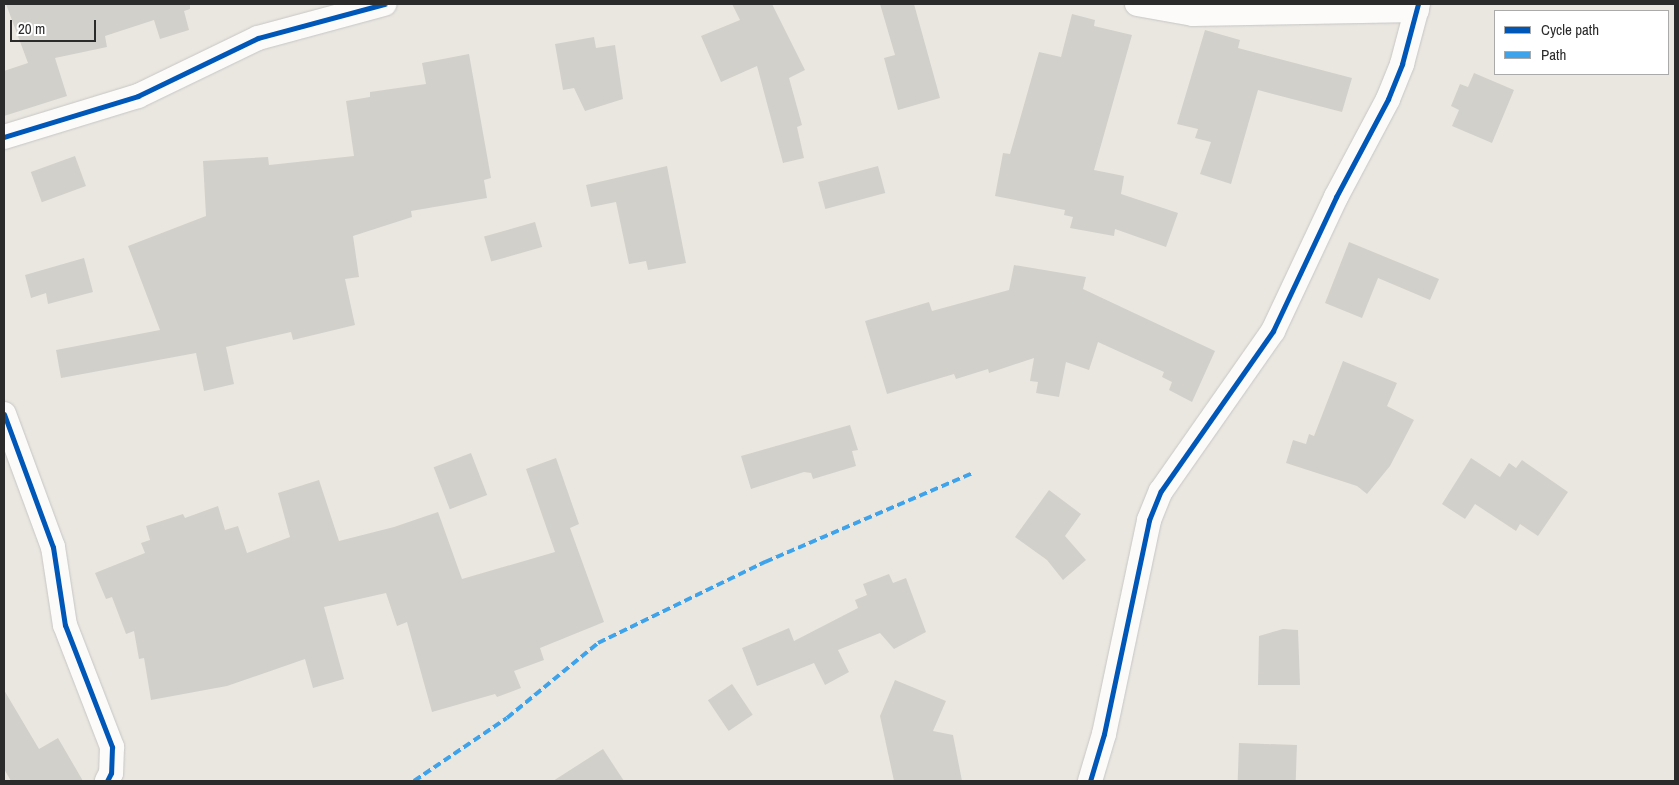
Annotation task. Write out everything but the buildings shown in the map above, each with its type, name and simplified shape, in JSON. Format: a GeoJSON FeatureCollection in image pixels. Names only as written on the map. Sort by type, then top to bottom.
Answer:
{"type":"FeatureCollection","features":[{"type":"Feature","properties":{"kind":"street"},"geometry":{"type":"LineString","coordinates":[[4,137],[138,96],[258,38],[384,4]]}},
{"type":"Feature","properties":{"kind":"street"},"geometry":{"type":"LineString","coordinates":[[1090,781],[1104,734],[1149,520],[1161,492],[1273,331],[1336,197],[1388,99],[1402,64],[1418,7],[1193,14],[1137,4]]}},
{"type":"Feature","properties":{"kind":"street"},"geometry":{"type":"LineString","coordinates":[[4,414],[54,547],[65,625],[112,747],[112,773],[107,781]]}},
{"type":"Feature","properties":{"kind":"marked path"},"geometry":{"type":"LineString","coordinates":[[414,781],[507,718],[598,643],[765,562],[973,473]]}},
{"type":"Feature","properties":{"kind":"cycle path"},"geometry":{"type":"LineString","coordinates":[[4,137],[138,96],[258,38],[384,4]]}},
{"type":"Feature","properties":{"kind":"cycle path"},"geometry":{"type":"LineString","coordinates":[[1090,781],[1104,734],[1149,520],[1161,491],[1273,331],[1336,197],[1388,99],[1402,64],[1418,4]]}},
{"type":"Feature","properties":{"kind":"cycle path"},"geometry":{"type":"LineString","coordinates":[[4,414],[53,547],[65,625],[112,747],[111,773],[107,781]]}}]}
